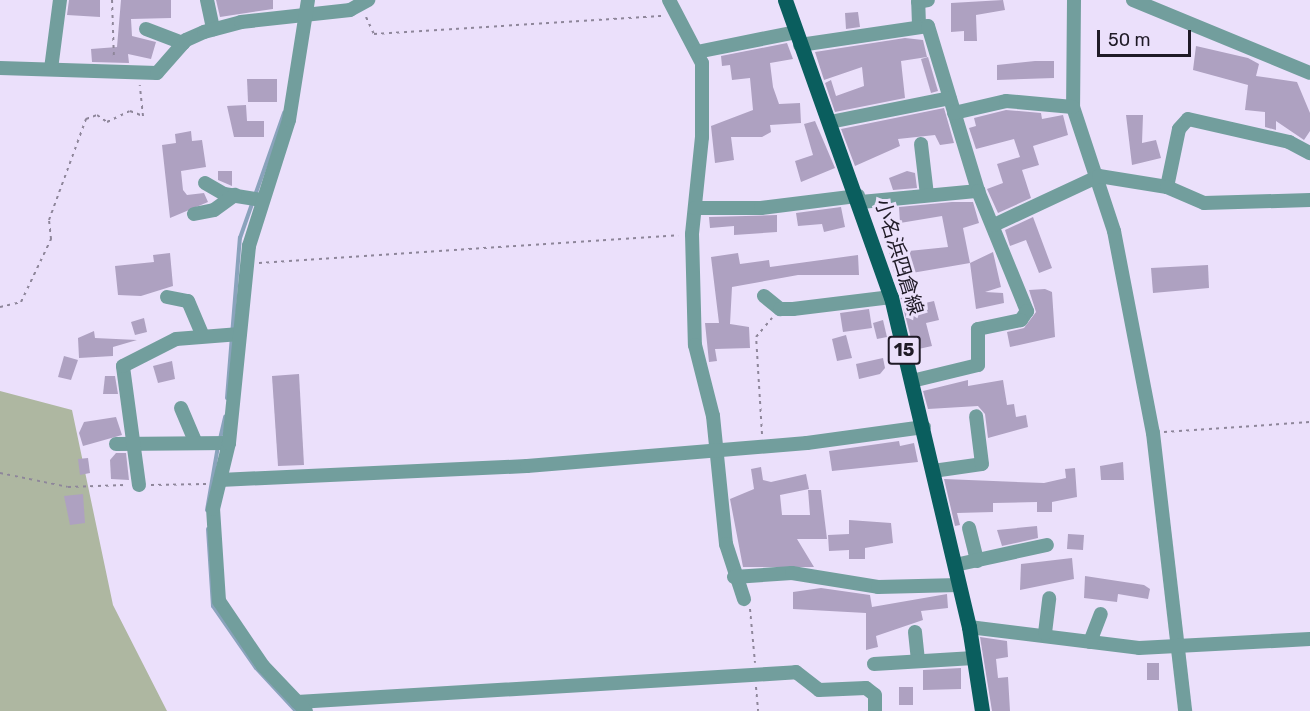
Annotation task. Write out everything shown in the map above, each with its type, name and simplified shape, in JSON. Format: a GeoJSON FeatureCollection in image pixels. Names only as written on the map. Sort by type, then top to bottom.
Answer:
{"type":"FeatureCollection","features":[{"type":"Feature","properties":{"kind":"main road","name":"小名浜四倉線"},"geometry":{"type":"LineString","coordinates":[[784,0],[859,199],[891,297],[924,427],[960,585],[982,711]]}},
{"type":"Feature","properties":{"kind":"street"},"geometry":{"type":"LineString","coordinates":[[207,0],[213,29]]}},
{"type":"Feature","properties":{"kind":"street"},"geometry":{"type":"LineString","coordinates":[[308,0],[302,15],[289,120],[256,199],[235,334],[223,443],[213,482],[219,601],[263,666],[301,706],[755,673],[796,672],[819,690],[866,688],[875,695],[875,711]]}},
{"type":"Feature","properties":{"kind":"street"},"geometry":{"type":"LineString","coordinates":[[669,0],[702,63],[702,137],[692,234],[695,345],[713,416],[715,451],[734,577],[744,599]]}},
{"type":"Feature","properties":{"kind":"street"},"geometry":{"type":"LineString","coordinates":[[919,25],[918,2],[928,0]]}},
{"type":"Feature","properties":{"kind":"street"},"geometry":{"type":"LineString","coordinates":[[1074,0],[1073,106],[1100,176],[1153,433],[1185,711]]}},
{"type":"Feature","properties":{"kind":"street"},"geometry":{"type":"LineString","coordinates":[[1133,0],[1310,73]]}},
{"type":"Feature","properties":{"kind":"street"},"geometry":{"type":"LineString","coordinates":[[51,69],[56,2]]}},
{"type":"Feature","properties":{"kind":"street"},"geometry":{"type":"LineString","coordinates":[[0,68],[157,73],[183,43],[213,29],[364,3]]}},
{"type":"Feature","properties":{"kind":"street"},"geometry":{"type":"LineString","coordinates":[[697,52],[798,38],[919,25],[928,26],[978,191],[1027,311],[1022,321],[978,329],[978,365],[912,381]]}},
{"type":"Feature","properties":{"kind":"street"},"geometry":{"type":"LineString","coordinates":[[146,29],[183,43]]}},
{"type":"Feature","properties":{"kind":"street"},"geometry":{"type":"LineString","coordinates":[[830,122],[950,98]]}},
{"type":"Feature","properties":{"kind":"street"},"geometry":{"type":"LineString","coordinates":[[954,113],[1006,101],[1073,106]]}},
{"type":"Feature","properties":{"kind":"street"},"geometry":{"type":"LineString","coordinates":[[1167,187],[1179,129],[1188,119],[1289,142],[1310,153]]}},
{"type":"Feature","properties":{"kind":"street"},"geometry":{"type":"LineString","coordinates":[[921,144],[927,195]]}},
{"type":"Feature","properties":{"kind":"street"},"geometry":{"type":"LineString","coordinates":[[993,225],[1100,176],[1167,187],[1204,203],[1310,200]]}},
{"type":"Feature","properties":{"kind":"street"},"geometry":{"type":"LineString","coordinates":[[205,183],[236,195],[256,199]]}},
{"type":"Feature","properties":{"kind":"street"},"geometry":{"type":"LineString","coordinates":[[695,208],[761,208],[978,191]]}},
{"type":"Feature","properties":{"kind":"street"},"geometry":{"type":"LineString","coordinates":[[194,214],[214,210],[236,195]]}},
{"type":"Feature","properties":{"kind":"street"},"geometry":{"type":"LineString","coordinates":[[764,296],[780,309],[891,297]]}},
{"type":"Feature","properties":{"kind":"street"},"geometry":{"type":"LineString","coordinates":[[167,297],[188,302],[202,334]]}},
{"type":"Feature","properties":{"kind":"street"},"geometry":{"type":"LineString","coordinates":[[139,485],[123,366],[176,339],[202,334],[235,334]]}},
{"type":"Feature","properties":{"kind":"street"},"geometry":{"type":"LineString","coordinates":[[181,408],[195,443]]}},
{"type":"Feature","properties":{"kind":"street"},"geometry":{"type":"LineString","coordinates":[[933,471],[982,464],[976,416]]}},
{"type":"Feature","properties":{"kind":"street"},"geometry":{"type":"LineString","coordinates":[[213,482],[493,468],[715,451],[924,427]]}},
{"type":"Feature","properties":{"kind":"street"},"geometry":{"type":"LineString","coordinates":[[116,444],[223,443]]}},
{"type":"Feature","properties":{"kind":"street"},"geometry":{"type":"LineString","coordinates":[[969,528],[977,561]]}},
{"type":"Feature","properties":{"kind":"street"},"geometry":{"type":"LineString","coordinates":[[955,565],[1047,545]]}},
{"type":"Feature","properties":{"kind":"street"},"geometry":{"type":"LineString","coordinates":[[734,577],[792,573],[878,586],[960,585]]}},
{"type":"Feature","properties":{"kind":"street"},"geometry":{"type":"LineString","coordinates":[[1045,633],[1049,598]]}},
{"type":"Feature","properties":{"kind":"street"},"geometry":{"type":"LineString","coordinates":[[1090,642],[1101,614]]}},
{"type":"Feature","properties":{"kind":"street"},"geometry":{"type":"LineString","coordinates":[[969,627],[1045,633],[1090,642],[1178,648],[1310,639]]}},
{"type":"Feature","properties":{"kind":"street"},"geometry":{"type":"LineString","coordinates":[[915,632],[918,660]]}},
{"type":"Feature","properties":{"kind":"street"},"geometry":{"type":"LineString","coordinates":[[874,664],[974,657]]}},
{"type":"Feature","properties":{"kind":"path"},"geometry":{"type":"LineString","coordinates":[[112,0],[114,73]]}},
{"type":"Feature","properties":{"kind":"path"},"geometry":{"type":"LineString","coordinates":[[364,3],[374,34],[677,15]]}},
{"type":"Feature","properties":{"kind":"path"},"geometry":{"type":"LineString","coordinates":[[0,307],[21,302],[51,238],[49,220],[86,119],[97,115],[107,122],[130,111],[145,114],[138,74]]}},
{"type":"Feature","properties":{"kind":"path"},"geometry":{"type":"LineString","coordinates":[[247,264],[692,234]]}},
{"type":"Feature","properties":{"kind":"path"},"geometry":{"type":"LineString","coordinates":[[762,447],[756,337],[780,309]]}},
{"type":"Feature","properties":{"kind":"path"},"geometry":{"type":"LineString","coordinates":[[1153,433],[1310,422]]}},
{"type":"Feature","properties":{"kind":"path"},"geometry":{"type":"LineString","coordinates":[[0,473],[68,487],[213,482]]}},
{"type":"Feature","properties":{"kind":"path"},"geometry":{"type":"LineString","coordinates":[[744,599],[750,606],[758,711]]}},
{"type":"Feature","properties":{"kind":"green space"},"geometry":{"type":"Polygon","coordinates":[[[0,391],[72,410],[113,605],[167,711],[0,711],[0,391]]]}},
{"type":"Feature","properties":{"kind":"building"},"geometry":{"type":"Polygon","coordinates":[[[69,0],[100,0],[100,17],[67,15],[69,0]]]}},
{"type":"Feature","properties":{"kind":"building"},"geometry":{"type":"Polygon","coordinates":[[[121,0],[171,0],[171,18],[131,19],[132,36],[156,42],[151,59],[128,54],[129,63],[92,62],[91,49],[117,47],[121,0]]]}},
{"type":"Feature","properties":{"kind":"building"},"geometry":{"type":"Polygon","coordinates":[[[216,0],[273,0],[273,9],[220,17],[216,0]]]}},
{"type":"Feature","properties":{"kind":"building"},"geometry":{"type":"Polygon","coordinates":[[[1003,0],[1005,10],[976,15],[977,41],[964,41],[964,31],[951,32],[951,3],[1003,0]]]}},
{"type":"Feature","properties":{"kind":"building"},"geometry":{"type":"Polygon","coordinates":[[[858,12],[860,27],[846,29],[845,13],[858,12]]]}},
{"type":"Feature","properties":{"kind":"building"},"geometry":{"type":"Polygon","coordinates":[[[905,38],[923,40],[927,57],[901,61],[905,98],[835,112],[825,83],[831,80],[836,96],[864,86],[862,67],[824,80],[815,52],[905,38]]]}},
{"type":"Feature","properties":{"kind":"building"},"geometry":{"type":"Polygon","coordinates":[[[787,43],[793,59],[770,63],[773,87],[779,104],[800,103],[801,123],[770,125],[771,132],[762,137],[731,137],[734,160],[715,163],[711,126],[753,110],[750,78],[732,80],[730,65],[722,66],[721,56],[787,43]]]}},
{"type":"Feature","properties":{"kind":"building"},"geometry":{"type":"Polygon","coordinates":[[[1196,46],[1248,58],[1259,64],[1256,76],[1297,82],[1310,113],[1310,131],[1304,140],[1276,121],[1276,130],[1265,127],[1265,112],[1245,110],[1248,85],[1193,70],[1196,46]]]}},
{"type":"Feature","properties":{"kind":"building"},"geometry":{"type":"Polygon","coordinates":[[[928,57],[938,91],[931,93],[921,59],[928,57]]]}},
{"type":"Feature","properties":{"kind":"building"},"geometry":{"type":"Polygon","coordinates":[[[1054,61],[1054,78],[997,80],[997,65],[1054,61]]]}},
{"type":"Feature","properties":{"kind":"building"},"geometry":{"type":"Polygon","coordinates":[[[247,79],[277,79],[277,102],[248,102],[247,79]]]}},
{"type":"Feature","properties":{"kind":"building"},"geometry":{"type":"Polygon","coordinates":[[[246,105],[247,121],[264,121],[264,137],[234,137],[227,106],[246,105]]]}},
{"type":"Feature","properties":{"kind":"building"},"geometry":{"type":"Polygon","coordinates":[[[944,108],[954,143],[940,145],[935,135],[898,139],[900,146],[855,166],[841,129],[944,108]]]}},
{"type":"Feature","properties":{"kind":"building"},"geometry":{"type":"Polygon","coordinates":[[[1006,110],[1041,113],[1042,119],[1063,115],[1068,135],[1033,146],[1039,165],[1022,170],[1031,198],[998,213],[987,189],[1003,183],[997,164],[1020,157],[1014,139],[976,149],[969,128],[976,126],[974,118],[1006,110]]]}},
{"type":"Feature","properties":{"kind":"building"},"geometry":{"type":"Polygon","coordinates":[[[1126,115],[1143,115],[1142,143],[1156,140],[1161,158],[1132,165],[1126,115]]]}},
{"type":"Feature","properties":{"kind":"building"},"geometry":{"type":"Polygon","coordinates":[[[815,121],[835,168],[801,182],[795,161],[813,155],[804,124],[815,121]]]}},
{"type":"Feature","properties":{"kind":"building"},"geometry":{"type":"Polygon","coordinates":[[[191,131],[192,141],[202,140],[206,167],[181,171],[183,190],[187,195],[204,193],[208,202],[170,218],[162,145],[176,143],[175,134],[191,131]]]}},
{"type":"Feature","properties":{"kind":"building"},"geometry":{"type":"Polygon","coordinates":[[[218,171],[232,171],[232,186],[218,180],[218,171]]]}},
{"type":"Feature","properties":{"kind":"building"},"geometry":{"type":"Polygon","coordinates":[[[907,171],[915,173],[917,188],[893,190],[889,178],[907,171]]]}},
{"type":"Feature","properties":{"kind":"building"},"geometry":{"type":"Polygon","coordinates":[[[973,202],[979,223],[963,228],[970,263],[906,274],[912,306],[934,301],[939,320],[926,323],[932,346],[914,350],[889,253],[948,247],[942,216],[900,223],[899,207],[973,202]]]}},
{"type":"Feature","properties":{"kind":"building"},"geometry":{"type":"Polygon","coordinates":[[[841,207],[845,227],[824,232],[822,224],[798,226],[796,213],[841,207]]]}},
{"type":"Feature","properties":{"kind":"building"},"geometry":{"type":"Polygon","coordinates":[[[777,215],[777,232],[734,235],[734,226],[710,228],[709,217],[777,215]]]}},
{"type":"Feature","properties":{"kind":"building"},"geometry":{"type":"Polygon","coordinates":[[[1033,217],[1052,268],[1039,273],[1026,240],[1010,246],[1005,230],[1033,217]]]}},
{"type":"Feature","properties":{"kind":"building"},"geometry":{"type":"Polygon","coordinates":[[[993,252],[1001,287],[985,292],[1003,293],[1004,303],[976,309],[970,263],[993,252]]]}},
{"type":"Feature","properties":{"kind":"building"},"geometry":{"type":"Polygon","coordinates":[[[170,253],[173,286],[141,296],[118,295],[115,266],[154,262],[153,255],[170,253]]]}},
{"type":"Feature","properties":{"kind":"building"},"geometry":{"type":"Polygon","coordinates":[[[738,253],[740,264],[769,260],[770,267],[858,255],[859,275],[798,275],[732,287],[730,324],[749,327],[750,348],[715,349],[717,361],[709,362],[705,323],[719,323],[711,257],[738,253]]]}},
{"type":"Feature","properties":{"kind":"building"},"geometry":{"type":"Polygon","coordinates":[[[1208,265],[1209,288],[1153,293],[1151,268],[1208,265]]]}},
{"type":"Feature","properties":{"kind":"building"},"geometry":{"type":"Polygon","coordinates":[[[1045,289],[1052,292],[1055,337],[1010,347],[1007,332],[1024,328],[1036,312],[1029,290],[1045,289]]]}},
{"type":"Feature","properties":{"kind":"building"},"geometry":{"type":"Polygon","coordinates":[[[869,309],[872,328],[843,332],[840,313],[869,309]]]}},
{"type":"Feature","properties":{"kind":"building"},"geometry":{"type":"Polygon","coordinates":[[[144,318],[147,332],[135,335],[131,322],[144,318]]]}},
{"type":"Feature","properties":{"kind":"building"},"geometry":{"type":"Polygon","coordinates":[[[883,320],[887,337],[877,339],[873,323],[883,320]]]}},
{"type":"Feature","properties":{"kind":"building"},"geometry":{"type":"Polygon","coordinates":[[[94,331],[95,338],[137,340],[113,347],[113,356],[79,358],[78,338],[94,331]]]}},
{"type":"Feature","properties":{"kind":"building"},"geometry":{"type":"Polygon","coordinates":[[[846,335],[852,358],[837,361],[832,339],[846,335]]]}},
{"type":"Feature","properties":{"kind":"building"},"geometry":{"type":"Polygon","coordinates":[[[64,356],[78,360],[71,380],[58,377],[64,356]]]}},
{"type":"Feature","properties":{"kind":"building"},"geometry":{"type":"Polygon","coordinates":[[[883,358],[885,368],[880,374],[859,379],[856,364],[883,358]]]}},
{"type":"Feature","properties":{"kind":"building"},"geometry":{"type":"Polygon","coordinates":[[[172,361],[175,379],[158,383],[153,366],[172,361]]]}},
{"type":"Feature","properties":{"kind":"building"},"geometry":{"type":"Polygon","coordinates":[[[299,374],[304,465],[278,466],[272,376],[299,374]]]}},
{"type":"Feature","properties":{"kind":"building"},"geometry":{"type":"Polygon","coordinates":[[[105,376],[115,376],[118,394],[103,394],[105,376]]]}},
{"type":"Feature","properties":{"kind":"building"},"geometry":{"type":"Polygon","coordinates":[[[968,380],[968,386],[1003,380],[1007,405],[1014,404],[1016,417],[1026,415],[1028,427],[988,438],[985,414],[978,406],[928,409],[923,391],[968,380]]]}},
{"type":"Feature","properties":{"kind":"building"},"geometry":{"type":"Polygon","coordinates":[[[116,417],[122,435],[83,446],[79,433],[84,422],[116,417]]]}},
{"type":"Feature","properties":{"kind":"building"},"geometry":{"type":"Polygon","coordinates":[[[899,441],[900,446],[914,443],[918,462],[832,471],[829,451],[899,441]]]}},
{"type":"Feature","properties":{"kind":"building"},"geometry":{"type":"Polygon","coordinates":[[[116,453],[126,453],[129,480],[111,479],[110,460],[116,453]]]}},
{"type":"Feature","properties":{"kind":"building"},"geometry":{"type":"Polygon","coordinates":[[[88,458],[90,473],[80,475],[78,459],[88,458]]]}},
{"type":"Feature","properties":{"kind":"building"},"geometry":{"type":"Polygon","coordinates":[[[1123,462],[1124,480],[1101,480],[1100,466],[1123,462]]]}},
{"type":"Feature","properties":{"kind":"building"},"geometry":{"type":"Polygon","coordinates":[[[761,467],[763,480],[771,482],[806,474],[809,489],[780,495],[782,515],[810,515],[808,490],[821,490],[827,539],[797,539],[814,567],[743,567],[730,499],[754,489],[751,469],[761,467]]]}},
{"type":"Feature","properties":{"kind":"building"},"geometry":{"type":"Polygon","coordinates":[[[1075,468],[1077,497],[1052,502],[1052,512],[1037,512],[1037,502],[993,503],[993,512],[957,513],[960,525],[955,526],[944,479],[1044,483],[1066,478],[1065,469],[1075,468]]]}},
{"type":"Feature","properties":{"kind":"building"},"geometry":{"type":"Polygon","coordinates":[[[83,494],[85,523],[70,525],[64,496],[83,494]]]}},
{"type":"Feature","properties":{"kind":"building"},"geometry":{"type":"Polygon","coordinates":[[[849,520],[891,523],[893,543],[865,548],[865,559],[849,559],[849,550],[829,551],[828,535],[849,534],[849,520]]]}},
{"type":"Feature","properties":{"kind":"building"},"geometry":{"type":"Polygon","coordinates":[[[1037,526],[1038,538],[1002,546],[997,530],[1037,526]]]}},
{"type":"Feature","properties":{"kind":"building"},"geometry":{"type":"Polygon","coordinates":[[[1068,534],[1084,535],[1083,550],[1067,549],[1068,534]]]}},
{"type":"Feature","properties":{"kind":"building"},"geometry":{"type":"Polygon","coordinates":[[[1072,558],[1074,579],[1020,590],[1021,564],[1072,558]]]}},
{"type":"Feature","properties":{"kind":"building"},"geometry":{"type":"Polygon","coordinates":[[[1085,576],[1144,585],[1150,589],[1148,599],[1118,594],[1117,602],[1084,598],[1085,576]]]}},
{"type":"Feature","properties":{"kind":"building"},"geometry":{"type":"Polygon","coordinates":[[[821,588],[870,595],[872,607],[947,594],[948,608],[921,611],[923,620],[876,636],[878,647],[866,650],[866,613],[793,609],[793,592],[821,588]]]}},
{"type":"Feature","properties":{"kind":"building"},"geometry":{"type":"Polygon","coordinates":[[[980,637],[1007,641],[1008,657],[996,659],[998,678],[1008,677],[1010,711],[992,711],[980,637]]]}},
{"type":"Feature","properties":{"kind":"building"},"geometry":{"type":"Polygon","coordinates":[[[1147,663],[1159,663],[1159,680],[1147,680],[1147,663]]]}},
{"type":"Feature","properties":{"kind":"building"},"geometry":{"type":"Polygon","coordinates":[[[961,668],[961,689],[923,690],[923,670],[961,668]]]}},
{"type":"Feature","properties":{"kind":"building"},"geometry":{"type":"Polygon","coordinates":[[[899,687],[913,687],[913,705],[899,705],[899,687]]]}},
{"type":"Feature","properties":{"kind":"waterway"},"geometry":{"type":"LineString","coordinates":[[227,398],[240,238],[284,113]]}},
{"type":"Feature","properties":{"kind":"waterway"},"geometry":{"type":"LineString","coordinates":[[220,439],[225,417]]}},
{"type":"Feature","properties":{"kind":"waterway"},"geometry":{"type":"LineString","coordinates":[[207,510],[218,446]]}},
{"type":"Feature","properties":{"kind":"waterway"},"geometry":{"type":"LineString","coordinates":[[208,529],[213,606],[256,668],[296,711]]}}]}
